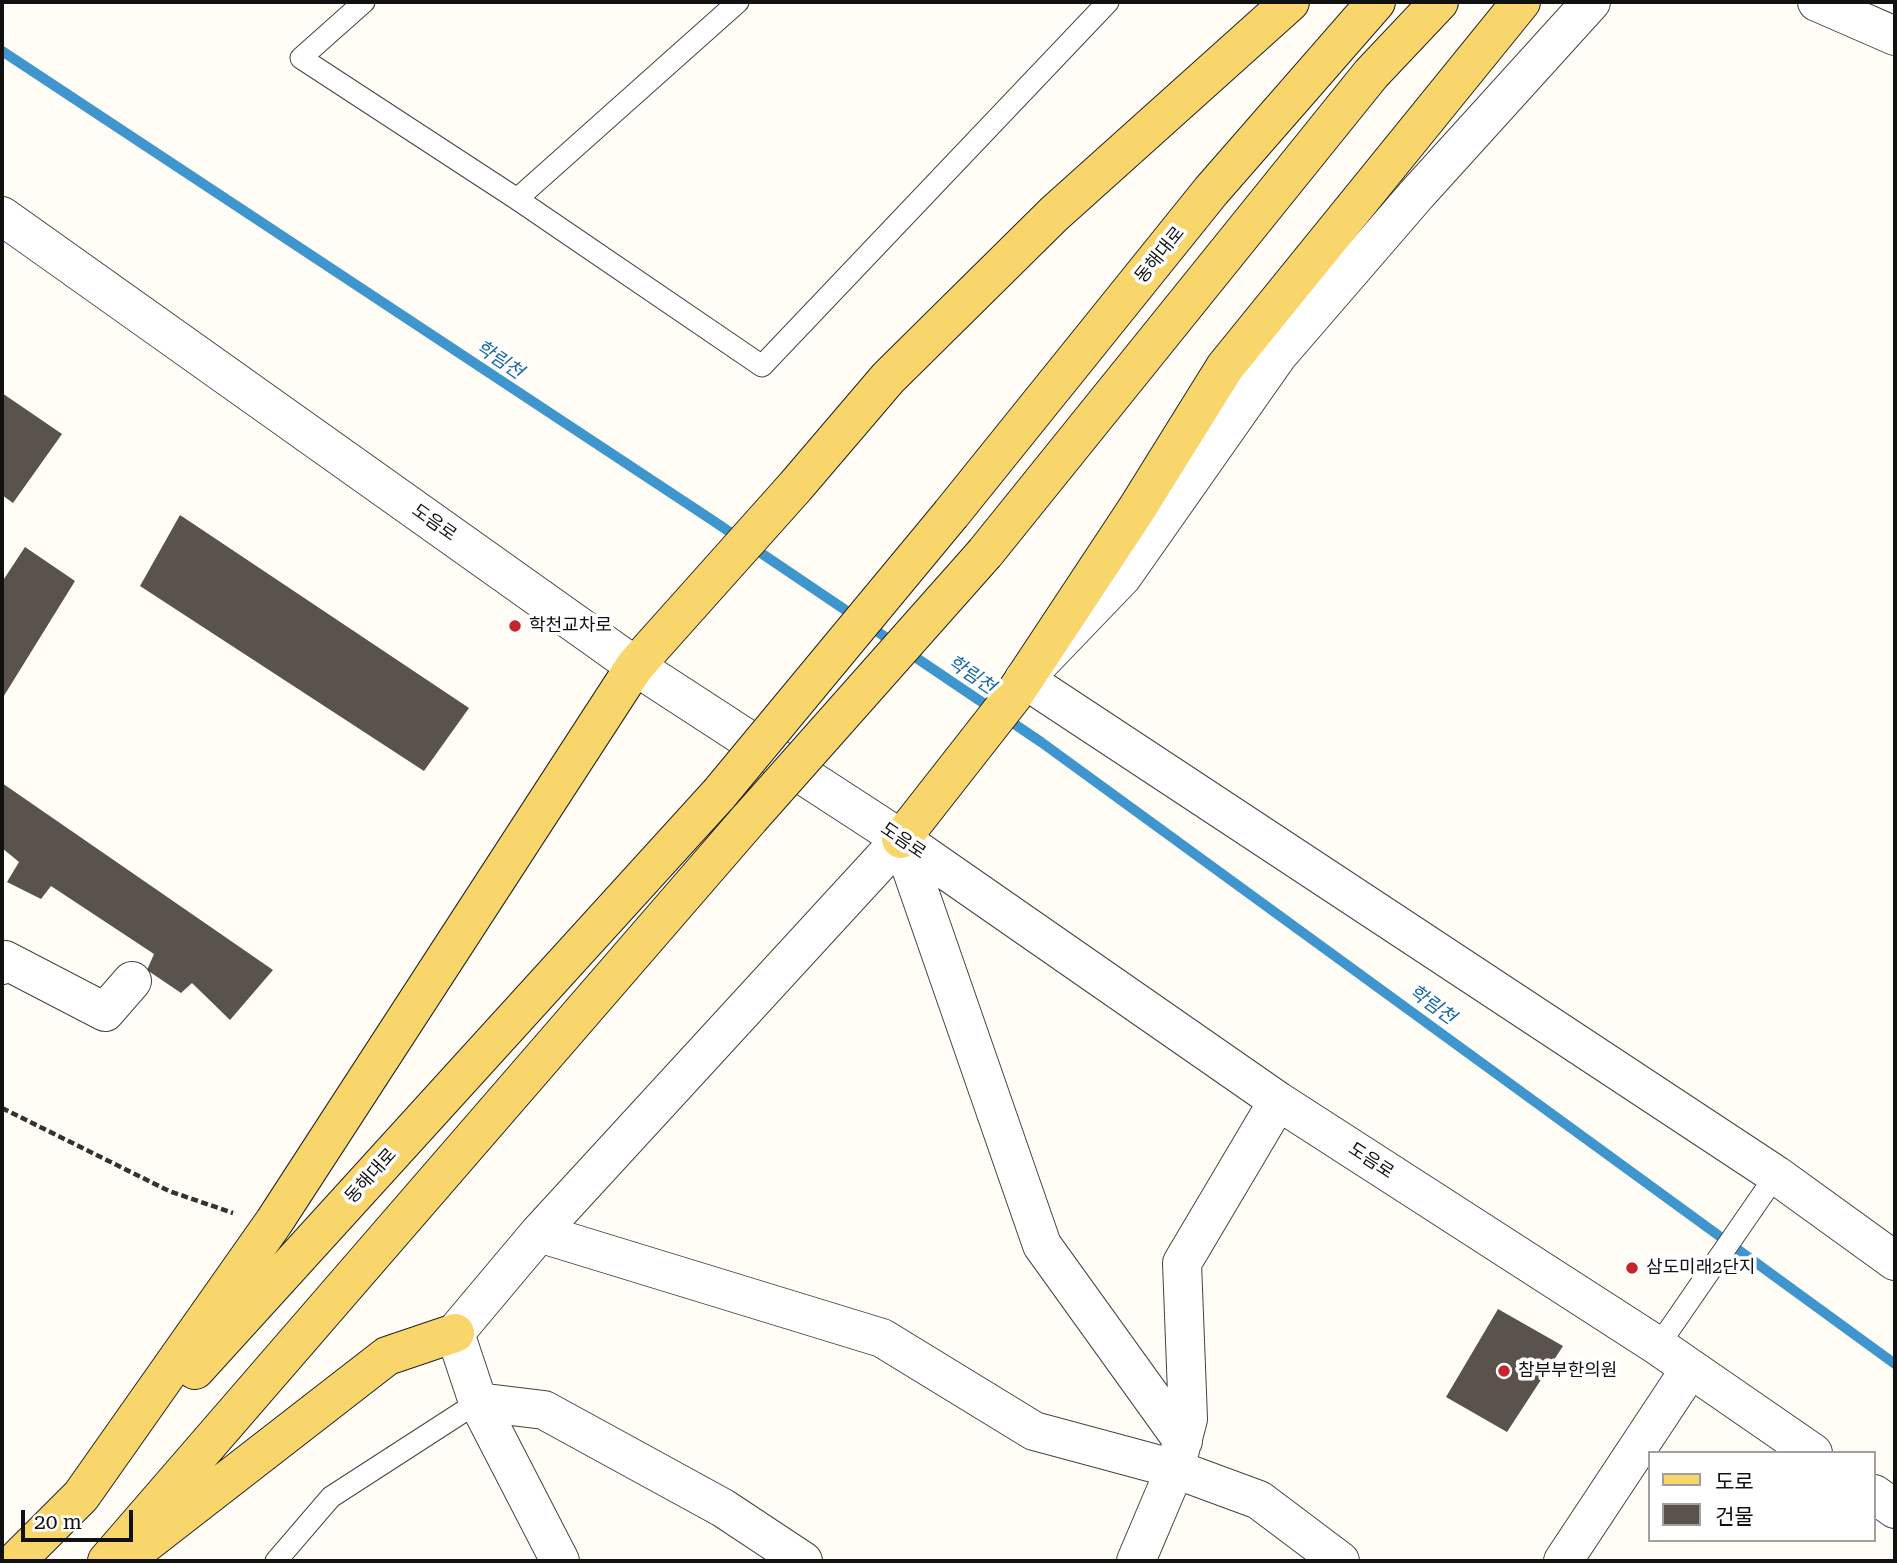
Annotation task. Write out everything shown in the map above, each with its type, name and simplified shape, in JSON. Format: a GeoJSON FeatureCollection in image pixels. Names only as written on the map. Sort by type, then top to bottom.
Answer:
{"type":"FeatureCollection","features":[{"type":"Feature","properties":{"kind":"main road"},"geometry":{"type":"LineString","coordinates":[[16,1561],[81,1496],[274,1222],[635,666],[796,487],[888,378],[1054,214],[1290,2]]}},
{"type":"Feature","properties":{"kind":"main road","name":"동해대로"},"geometry":{"type":"LineString","coordinates":[[26,1561],[81,1496],[719,794],[951,514],[1211,191],[1376,2]]}},
{"type":"Feature","properties":{"kind":"main road"},"geometry":{"type":"LineString","coordinates":[[107,1561],[750,818],[985,553],[1371,74],[1439,2]]}},
{"type":"Feature","properties":{"kind":"main road"},"geometry":{"type":"LineString","coordinates":[[901,839],[1018,688],[1136,510],[1225,366],[1521,2]]}},
{"type":"Feature","properties":{"kind":"main road"},"geometry":{"type":"LineString","coordinates":[[123,1561],[387,1356],[455,1333]]}},
{"type":"Feature","properties":{"kind":"street"},"geometry":{"type":"LineString","coordinates":[[1591,2],[1417,194],[1278,355],[1122,577],[1018,688],[1776,1175],[1895,1261]]}},
{"type":"Feature","properties":{"kind":"street"},"geometry":{"type":"LineString","coordinates":[[1817,2],[1895,36]]}},
{"type":"Feature","properties":{"kind":"street","name":"도음로"},"geometry":{"type":"LineString","coordinates":[[2,216],[635,666],[901,839],[1278,1101],[1658,1346],[1810,1451]]}},
{"type":"Feature","properties":{"kind":"street"},"geometry":{"type":"LineString","coordinates":[[560,1561],[478,1402],[455,1333],[539,1233],[901,839],[1042,1245],[1179,1455]]}},
{"type":"Feature","properties":{"kind":"street"},"geometry":{"type":"LineString","coordinates":[[2,965],[5,960],[104,1012],[132,981]]}},
{"type":"Feature","properties":{"kind":"street"},"geometry":{"type":"LineString","coordinates":[[1136,1561],[1179,1455],[1188,1419],[1182,1263],[1278,1101]]}},
{"type":"Feature","properties":{"kind":"street"},"geometry":{"type":"LineString","coordinates":[[539,1233],[883,1339],[1034,1431],[1179,1455],[1259,1500],[1340,1561]]}},
{"type":"Feature","properties":{"kind":"street"},"geometry":{"type":"LineString","coordinates":[[1563,1561],[1690,1369]]}},
{"type":"Feature","properties":{"kind":"street"},"geometry":{"type":"LineString","coordinates":[[478,1402],[544,1410],[723,1508],[803,1561]]}},
{"type":"Feature","properties":{"kind":"street"},"geometry":{"type":"LineString","coordinates":[[1876,1495],[1895,1508]]}},
{"type":"Feature","properties":{"kind":"lane"},"geometry":{"type":"LineString","coordinates":[[364,2],[301,58],[517,199],[762,366],[1108,2]]}},
{"type":"Feature","properties":{"kind":"lane"},"geometry":{"type":"LineString","coordinates":[[517,199],[738,2]]}},
{"type":"Feature","properties":{"kind":"lane"},"geometry":{"type":"LineString","coordinates":[[1658,1346],[1776,1175]]}},
{"type":"Feature","properties":{"kind":"lane"},"geometry":{"type":"LineString","coordinates":[[276,1561],[331,1497],[478,1402]]}},
{"type":"Feature","properties":{"kind":"path"},"geometry":{"type":"LineString","coordinates":[[2,1108],[169,1191],[242,1216]]}},
{"type":"Feature","properties":{"kind":"building"},"geometry":{"type":"Polygon","coordinates":[[[2,393],[62,434],[13,503],[2,495],[2,393]]]}},
{"type":"Feature","properties":{"kind":"building"},"geometry":{"type":"Polygon","coordinates":[[[180,515],[469,708],[424,771],[140,586],[180,515]]]}},
{"type":"Feature","properties":{"kind":"building"},"geometry":{"type":"Polygon","coordinates":[[[25,547],[75,581],[2,699],[2,582],[25,547]]]}},
{"type":"Feature","properties":{"kind":"building"},"geometry":{"type":"Polygon","coordinates":[[[2,783],[273,970],[230,1020],[192,983],[181,993],[147,970],[154,954],[51,886],[41,899],[7,882],[19,862],[2,848],[2,783]]]}},
{"type":"Feature","properties":{"kind":"building","name":"참부부한의원"},"geometry":{"type":"Polygon","coordinates":[[[1498,1309],[1563,1346],[1507,1432],[1446,1397],[1498,1309]]]}},
{"type":"Feature","properties":{"kind":"waterway","name":"학림천"},"geometry":{"type":"LineString","coordinates":[[2,51],[712,520],[1041,742],[1895,1364]]}},
{"type":"Feature","properties":{"kind":"place","name":"학천교차로"},"geometry":{"type":"Point","coordinates":[515,626]}},
{"type":"Feature","properties":{"kind":"place","name":"삼도미래2단지"},"geometry":{"type":"Point","coordinates":[1632,1268]}},
{"type":"Feature","properties":{"kind":"place","name":"참부부한의원"},"geometry":{"type":"Point","coordinates":[1504,1371]}}]}
